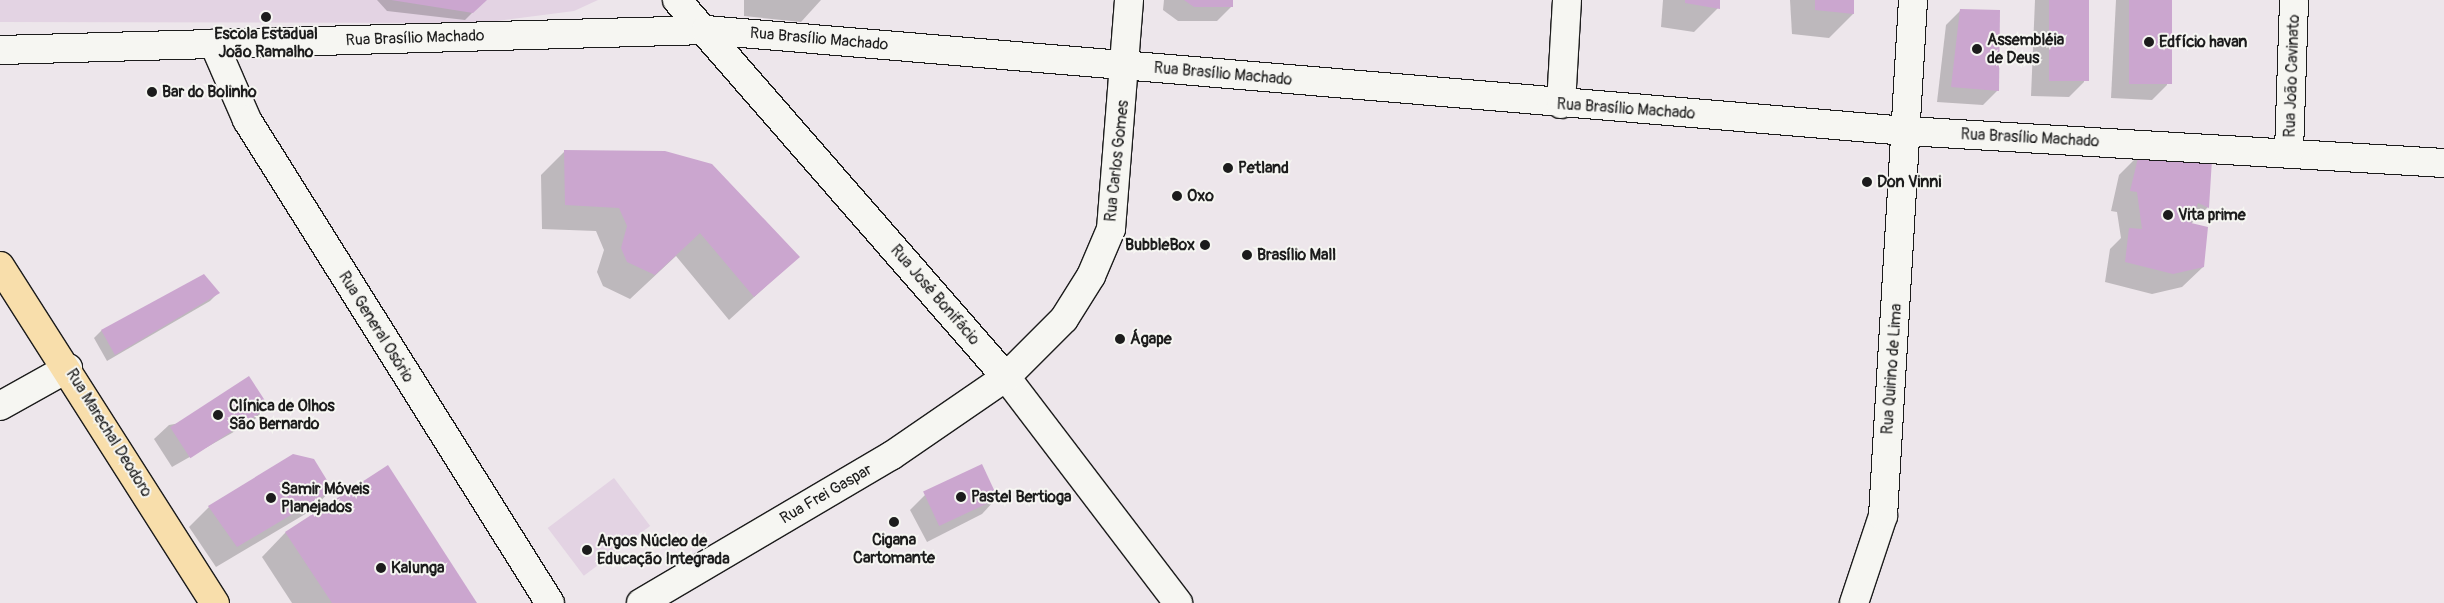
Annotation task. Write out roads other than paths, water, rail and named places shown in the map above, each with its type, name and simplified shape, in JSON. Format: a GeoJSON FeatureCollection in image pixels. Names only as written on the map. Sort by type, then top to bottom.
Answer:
{"type":"FeatureCollection","features":[{"type":"Feature","properties":{"kind":"main road","name":"Rua Marechal Deodoro"},"geometry":{"type":"LineString","coordinates":[[0,266],[68,368],[215,603]]}},
{"type":"Feature","properties":{"kind":"street","name":"Rua José Bonifácio"},"geometry":{"type":"LineString","coordinates":[[676,0],[706,30],[1006,377],[1178,603]]}},
{"type":"Feature","properties":{"kind":"street"},"geometry":{"type":"LineString","coordinates":[[706,30],[707,0]]}},
{"type":"Feature","properties":{"kind":"street","name":"Rua Carlos Gomes"},"geometry":{"type":"LineString","coordinates":[[1006,377],[1064,318],[1091,276],[1111,229],[1126,65],[1129,0]]}},
{"type":"Feature","properties":{"kind":"street"},"geometry":{"type":"LineString","coordinates":[[1562,104],[1567,0]]}},
{"type":"Feature","properties":{"kind":"street","name":"Rua Quirino de Lima"},"geometry":{"type":"LineString","coordinates":[[1854,603],[1882,516],[1907,131],[1913,0]]}},
{"type":"Feature","properties":{"kind":"street","name":"Rua João Cavinato"},"geometry":{"type":"LineString","coordinates":[[2290,152],[2294,0]]}},
{"type":"Feature","properties":{"kind":"street","name":"Rua Brasílio Machado"},"geometry":{"type":"LineString","coordinates":[[0,50],[706,30],[1562,104],[1907,131],[2290,152],[2444,163]]}},
{"type":"Feature","properties":{"kind":"street","name":"Rua General Osório"},"geometry":{"type":"LineString","coordinates":[[214,44],[252,128],[550,603]]}},
{"type":"Feature","properties":{"kind":"street"},"geometry":{"type":"LineString","coordinates":[[0,406],[68,368]]}},
{"type":"Feature","properties":{"kind":"street","name":"Rua Frei Gaspar"},"geometry":{"type":"LineString","coordinates":[[641,603],[891,456],[1006,377]]}},
{"type":"Feature","properties":{"kind":"place","name":"Escola Estadual João Ramalho"},"geometry":{"type":"Point","coordinates":[266,17]}},
{"type":"Feature","properties":{"kind":"place","name":"Edfício havan"},"geometry":{"type":"Point","coordinates":[2149,42]}},
{"type":"Feature","properties":{"kind":"place","name":"Assembléia de Deus"},"geometry":{"type":"Point","coordinates":[1977,49]}},
{"type":"Feature","properties":{"kind":"place","name":"Bar do Bolinho"},"geometry":{"type":"Point","coordinates":[152,92]}},
{"type":"Feature","properties":{"kind":"place","name":"Petland"},"geometry":{"type":"Point","coordinates":[1228,168]}},
{"type":"Feature","properties":{"kind":"place","name":"Don Vinni"},"geometry":{"type":"Point","coordinates":[1867,182]}},
{"type":"Feature","properties":{"kind":"place","name":"Oxo"},"geometry":{"type":"Point","coordinates":[1177,196]}},
{"type":"Feature","properties":{"kind":"place","name":"Vita prime"},"geometry":{"type":"Point","coordinates":[2168,215]}},
{"type":"Feature","properties":{"kind":"place","name":"BubbleBox"},"geometry":{"type":"Point","coordinates":[1205,245]}},
{"type":"Feature","properties":{"kind":"place","name":"Brasílio Mall"},"geometry":{"type":"Point","coordinates":[1247,255]}},
{"type":"Feature","properties":{"kind":"place","name":"Ágape"},"geometry":{"type":"Point","coordinates":[1120,339]}},
{"type":"Feature","properties":{"kind":"place","name":"Clínica de Olhos São Bernardo"},"geometry":{"type":"Point","coordinates":[218,415]}},
{"type":"Feature","properties":{"kind":"place","name":"Pastel Bertioga"},"geometry":{"type":"Point","coordinates":[961,497]}},
{"type":"Feature","properties":{"kind":"place","name":"Samir Móveis Planejados"},"geometry":{"type":"Point","coordinates":[271,498]}},
{"type":"Feature","properties":{"kind":"place","name":"Cigana Cartomante"},"geometry":{"type":"Point","coordinates":[894,522]}},
{"type":"Feature","properties":{"kind":"place","name":"Argos Núcleo de Educação Integrada"},"geometry":{"type":"Point","coordinates":[587,550]}},
{"type":"Feature","properties":{"kind":"place","name":"Kalunga"},"geometry":{"type":"Point","coordinates":[381,568]}}]}
